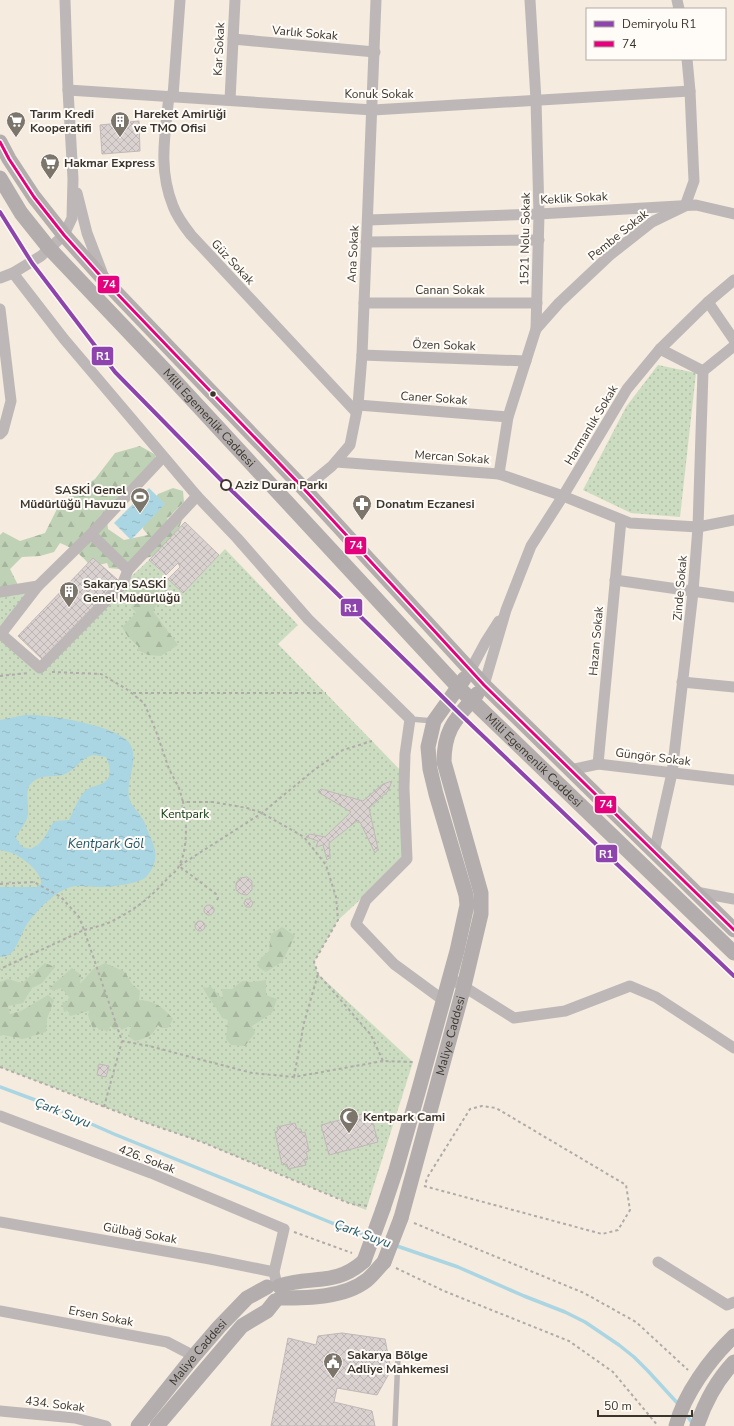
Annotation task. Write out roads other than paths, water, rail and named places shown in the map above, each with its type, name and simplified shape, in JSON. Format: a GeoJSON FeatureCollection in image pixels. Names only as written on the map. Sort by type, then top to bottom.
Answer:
{"type":"FeatureCollection","features":[{"type":"Feature","properties":{"kind":"main road","name":"Milli Egemenlik Caddesi"},"geometry":{"type":"LineString","coordinates":[[0,142],[9,159],[34,197],[64,235],[106,282],[304,489],[470,671],[734,930]]}},
{"type":"Feature","properties":{"kind":"main road","name":"Milli Egemenlik Caddesi"},"geometry":{"type":"LineString","coordinates":[[0,178],[21,213],[49,248],[162,367],[471,701],[734,953]]}},
{"type":"Feature","properties":{"kind":"main road","name":"Maliye Caddesi"},"geometry":{"type":"LineString","coordinates":[[138,1426],[194,1356],[247,1298],[290,1282],[332,1278],[355,1269],[358,1257],[383,1209],[396,1170],[444,1000],[467,905],[466,895],[436,794],[430,769],[428,747],[434,721],[470,671]]}},
{"type":"Feature","properties":{"kind":"main road","name":"Maliye Caddesi"},"geometry":{"type":"LineString","coordinates":[[275,1288],[326,1295],[339,1293],[350,1290],[389,1264],[464,986],[481,914],[481,893],[446,772],[444,749],[453,722],[484,685]]}},
{"type":"Feature","properties":{"kind":"main road","name":"Maliye Caddesi"},"geometry":{"type":"LineString","coordinates":[[157,1426],[242,1326],[267,1311],[275,1288]]}},
{"type":"Feature","properties":{"kind":"main road"},"geometry":{"type":"LineString","coordinates":[[676,1426],[694,1378],[710,1363],[734,1336]]}},
{"type":"Feature","properties":{"kind":"main road"},"geometry":{"type":"LineString","coordinates":[[697,1426],[702,1410],[718,1382],[734,1362]]}},
{"type":"Feature","properties":{"kind":"street"},"geometry":{"type":"LineString","coordinates":[[0,278],[32,263],[64,235],[72,218],[73,179],[65,0]]}},
{"type":"Feature","properties":{"kind":"street","name":"Güz Sokak"},"geometry":{"type":"LineString","coordinates":[[180,0],[163,160],[163,173],[167,191],[173,207],[191,235],[357,409]]}},
{"type":"Feature","properties":{"kind":"street","name":"Kar Sokak"},"geometry":{"type":"LineString","coordinates":[[230,100],[235,0]]}},
{"type":"Feature","properties":{"kind":"street","name":"Ana Sokak"},"geometry":{"type":"LineString","coordinates":[[304,489],[336,462],[350,445],[357,409],[362,355],[373,110],[376,0]]}},
{"type":"Feature","properties":{"kind":"street","name":"1521 Nolu Sokak"},"geometry":{"type":"LineString","coordinates":[[499,474],[508,416],[536,329],[539,214],[536,100],[530,0]]}},
{"type":"Feature","properties":{"kind":"street","name":"Varlık Sokak"},"geometry":{"type":"LineString","coordinates":[[233,39],[375,52]]}},
{"type":"Feature","properties":{"kind":"street"},"geometry":{"type":"LineString","coordinates":[[685,206],[694,182],[687,60]]}},
{"type":"Feature","properties":{"kind":"street","name":"Konuk Sokak"},"geometry":{"type":"LineString","coordinates":[[68,90],[373,110],[690,91]]}},
{"type":"Feature","properties":{"kind":"street"},"geometry":{"type":"LineString","coordinates":[[73,179],[87,233],[106,282]]}},
{"type":"Feature","properties":{"kind":"street","name":"Keklik Sokak"},"geometry":{"type":"LineString","coordinates":[[368,220],[539,214],[696,205],[734,214]]}},
{"type":"Feature","properties":{"kind":"street","name":"Pembe Sokak"},"geometry":{"type":"LineString","coordinates":[[536,329],[559,303],[610,255],[652,222],[685,206]]}},
{"type":"Feature","properties":{"kind":"street"},"geometry":{"type":"LineString","coordinates":[[366,242],[538,240]]}},
{"type":"Feature","properties":{"kind":"street"},"geometry":{"type":"LineString","coordinates":[[13,273],[64,339],[197,496],[237,538],[308,619],[410,719],[405,754],[404,788],[407,859],[366,900],[356,924],[394,964],[444,1000]]}},
{"type":"Feature","properties":{"kind":"street","name":"Harmanlık Sokak"},"geometry":{"type":"LineString","coordinates":[[484,685],[506,610],[531,546],[564,496],[627,389],[660,349],[708,302],[734,280]]}},
{"type":"Feature","properties":{"kind":"street"},"geometry":{"type":"LineString","coordinates":[[708,302],[734,340]]}},
{"type":"Feature","properties":{"kind":"street","name":"Canan Sokak"},"geometry":{"type":"LineString","coordinates":[[364,303],[537,303]]}},
{"type":"Feature","properties":{"kind":"street"},"geometry":{"type":"LineString","coordinates":[[0,309],[11,402],[3,431],[0,434]]}},
{"type":"Feature","properties":{"kind":"street"},"geometry":{"type":"LineString","coordinates":[[660,349],[703,371],[734,346]]}},
{"type":"Feature","properties":{"kind":"street","name":"Özen Sokak"},"geometry":{"type":"LineString","coordinates":[[362,355],[526,361]]}},
{"type":"Feature","properties":{"kind":"street","name":"Zinde Sokak"},"geometry":{"type":"LineString","coordinates":[[654,852],[672,773],[693,592],[698,527],[703,371]]}},
{"type":"Feature","properties":{"kind":"street","name":"Caner Sokak"},"geometry":{"type":"LineString","coordinates":[[357,409],[508,416]]}},
{"type":"Feature","properties":{"kind":"street"},"geometry":{"type":"LineString","coordinates":[[163,457],[91,534],[38,586],[0,634],[40,668],[122,585],[128,570],[197,496]]}},
{"type":"Feature","properties":{"kind":"street","name":"Mercan Sokak"},"geometry":{"type":"LineString","coordinates":[[336,462],[499,474],[564,496],[630,523],[698,527],[734,520]]}},
{"type":"Feature","properties":{"kind":"street","name":"Hazan Sokak"},"geometry":{"type":"LineString","coordinates":[[598,764],[621,520]]}},
{"type":"Feature","properties":{"kind":"street"},"geometry":{"type":"LineString","coordinates":[[91,534],[128,570]]}},
{"type":"Feature","properties":{"kind":"street"},"geometry":{"type":"LineString","coordinates":[[615,580],[734,597]]}},
{"type":"Feature","properties":{"kind":"street"},"geometry":{"type":"LineString","coordinates":[[0,592],[38,586]]}},
{"type":"Feature","properties":{"kind":"street","name":"Harmanlık Sokak"},"geometry":{"type":"LineString","coordinates":[[470,671],[484,643],[506,610]]}},
{"type":"Feature","properties":{"kind":"street"},"geometry":{"type":"LineString","coordinates":[[682,682],[734,687]]}},
{"type":"Feature","properties":{"kind":"street","name":"Güngör Sokak"},"geometry":{"type":"LineString","coordinates":[[570,770],[598,764],[734,780]]}},
{"type":"Feature","properties":{"kind":"street"},"geometry":{"type":"LineString","coordinates":[[696,892],[734,899]]}},
{"type":"Feature","properties":{"kind":"street"},"geometry":{"type":"LineString","coordinates":[[450,978],[514,1018],[565,1011],[630,986],[656,997],[734,1048]]}},
{"type":"Feature","properties":{"kind":"street","name":"426. Sokak"},"geometry":{"type":"LineString","coordinates":[[0,1116],[151,1174],[284,1229],[275,1288]]}},
{"type":"Feature","properties":{"kind":"street","name":"Gülbağ Sokak"},"geometry":{"type":"LineString","coordinates":[[0,1222],[210,1259],[275,1288]]}},
{"type":"Feature","properties":{"kind":"street"},"geometry":{"type":"LineString","coordinates":[[658,1262],[727,1305],[734,1302]]}},
{"type":"Feature","properties":{"kind":"street","name":"Ersen Sokak"},"geometry":{"type":"LineString","coordinates":[[0,1311],[167,1342],[194,1356]]}},
{"type":"Feature","properties":{"kind":"street","name":"434. Sokak"},"geometry":{"type":"LineString","coordinates":[[0,1411],[50,1421],[75,1418],[106,1426]]}},
{"type":"Feature","properties":{"kind":"lane"},"geometry":{"type":"LineString","coordinates":[[410,719],[434,721]]}},
{"type":"Feature","properties":{"kind":"lane"},"geometry":{"type":"LineString","coordinates":[[395,1426],[398,1358]]}},
{"type":"Feature","properties":{"kind":"water","name":"SASKİ Genel Müdürlüğü Havuzu"},"geometry":{"type":"Polygon","coordinates":[[[149,488],[165,504],[131,540],[114,523],[149,488]]]}},
{"type":"Feature","properties":{"kind":"water","name":"Kentpark Göl"},"geometry":{"type":"Polygon","coordinates":[[[25,715],[48,716],[104,728],[124,738],[130,744],[133,751],[128,791],[129,798],[131,804],[144,821],[155,849],[154,865],[144,879],[111,886],[75,886],[67,888],[56,894],[40,908],[29,921],[17,945],[12,952],[4,957],[0,957],[0,887],[37,887],[41,884],[41,880],[36,871],[23,859],[10,852],[0,850],[0,720],[25,715]],[[93,755],[65,774],[42,777],[31,783],[27,795],[27,818],[16,838],[22,847],[31,849],[39,844],[53,823],[56,821],[69,820],[77,802],[84,792],[106,781],[110,771],[106,757],[93,755]]]}},
{"type":"Feature","properties":{"kind":"waterway","name":"Çark Suyu"},"geometry":{"type":"LineString","coordinates":[[0,1087],[46,1104],[114,1134],[332,1223],[369,1236]]}},
{"type":"Feature","properties":{"kind":"waterway","name":"Çark Suyu"},"geometry":{"type":"LineString","coordinates":[[394,1245],[458,1267],[565,1312],[585,1322],[634,1357],[680,1406]]}},
{"type":"Feature","properties":{"kind":"waterway","name":"Çark Suyu"},"geometry":{"type":"LineString","coordinates":[[685,1413],[693,1424]]}},
{"type":"Feature","properties":{"kind":"rail line","name":"R1"},"geometry":{"type":"LineString","coordinates":[[0,212],[32,263],[115,372],[226,485],[460,714],[734,976]]}},
{"type":"Feature","properties":{"kind":"place","name":"Tarım Kredi Kooperatifi"},"geometry":{"type":"Point","coordinates":[16,138]}},
{"type":"Feature","properties":{"kind":"place","name":"Hareket Amirliği ve TMO Ofisi"},"geometry":{"type":"Point","coordinates":[120,138]}},
{"type":"Feature","properties":{"kind":"place","name":"Hakmar Express"},"geometry":{"type":"Point","coordinates":[50,180]}},
{"type":"Feature","properties":{"kind":"place","name":"Aziz Duran Parkı"},"geometry":{"type":"Point","coordinates":[226,485]}},
{"type":"Feature","properties":{"kind":"place","name":"SASKİ Genel Müdürlüğü Havuzu"},"geometry":{"type":"Point","coordinates":[140,514]}},
{"type":"Feature","properties":{"kind":"place","name":"Donatım Eczanesi"},"geometry":{"type":"Point","coordinates":[362,521]}},
{"type":"Feature","properties":{"kind":"place","name":"Sakarya SASKİ Genel Müdürlüğü"},"geometry":{"type":"Point","coordinates":[69,608]}},
{"type":"Feature","properties":{"kind":"place","name":"Kentpark Cami"},"geometry":{"type":"Point","coordinates":[349,1134]}},
{"type":"Feature","properties":{"kind":"place","name":"Sakarya Bölge Adliye Mahkemesi"},"geometry":{"type":"Point","coordinates":[333,1379]}},
{"type":"Feature","properties":{"kind":"park label","name":"Kentpark"},"geometry":{"type":"Point","coordinates":[185,814]}}]}
